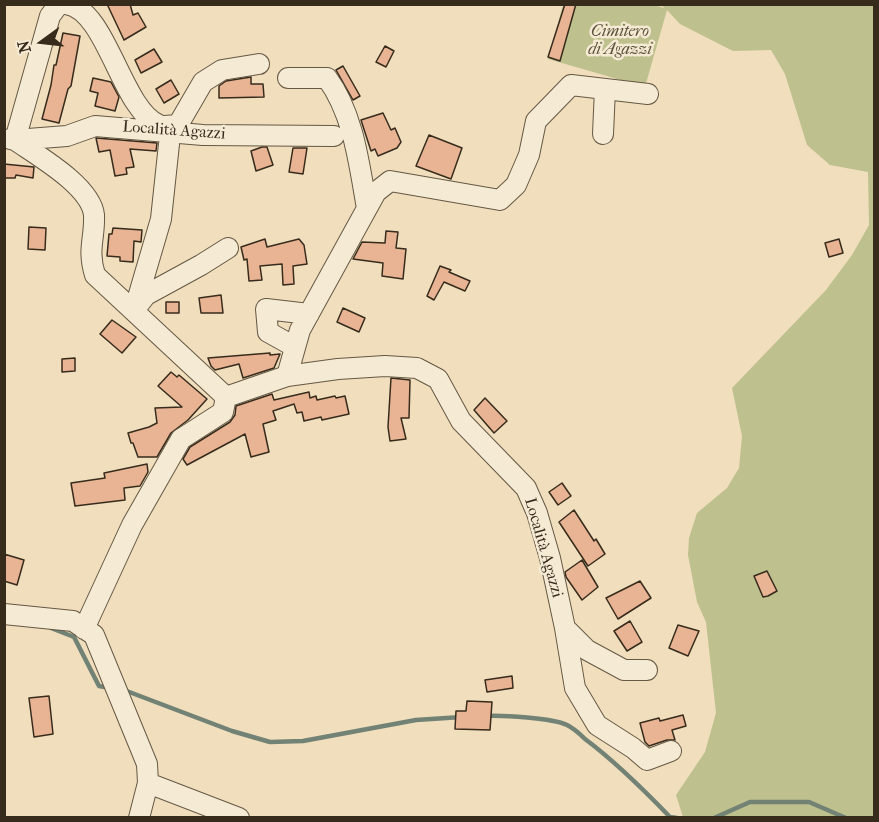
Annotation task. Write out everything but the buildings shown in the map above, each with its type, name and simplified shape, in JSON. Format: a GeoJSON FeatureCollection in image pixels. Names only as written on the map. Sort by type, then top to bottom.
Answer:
{"type":"FeatureCollection","features":[{"type":"Feature","properties":{"kind":"street"},"geometry":{"type":"LineString","coordinates":[[59,4],[50,16],[10,139],[71,179],[86,197],[94,213],[90,259],[95,275],[226,397],[223,412],[181,439],[132,525],[84,628]]}},
{"type":"Feature","properties":{"kind":"street","name":"Località Agazzi"},"geometry":{"type":"LineString","coordinates":[[66,4],[74,5],[89,16],[144,115],[161,126],[178,125],[203,82],[222,70],[259,64]]}},
{"type":"Feature","properties":{"kind":"street"},"geometry":{"type":"LineString","coordinates":[[288,78],[327,78],[336,91],[353,135],[367,208]]}},
{"type":"Feature","properties":{"kind":"street"},"geometry":{"type":"LineString","coordinates":[[286,376],[300,330],[376,192],[390,182],[500,200],[516,185],[530,154],[536,121],[571,85],[648,94]]}},
{"type":"Feature","properties":{"kind":"street"},"geometry":{"type":"LineString","coordinates":[[603,134],[605,89]]}},
{"type":"Feature","properties":{"kind":"street","name":"Località Agazzi"},"geometry":{"type":"LineString","coordinates":[[10,139],[67,136],[95,126],[173,138],[203,135],[334,136]]}},
{"type":"Feature","properties":{"kind":"street"},"geometry":{"type":"LineString","coordinates":[[134,311],[161,219],[173,138]]}},
{"type":"Feature","properties":{"kind":"street"},"geometry":{"type":"LineString","coordinates":[[164,253],[175,191],[173,138]]}},
{"type":"Feature","properties":{"kind":"street"},"geometry":{"type":"LineString","coordinates":[[134,311],[146,295],[228,248]]}},
{"type":"Feature","properties":{"kind":"street"},"geometry":{"type":"LineString","coordinates":[[295,347],[268,332],[266,309],[309,314]]}},
{"type":"Feature","properties":{"kind":"street","name":"Località Agazzi"},"geometry":{"type":"LineString","coordinates":[[226,397],[286,376],[339,369],[385,366],[417,368],[438,379],[461,421],[525,488],[537,513],[550,558],[575,688],[597,725],[633,748],[647,760],[671,751]]}},
{"type":"Feature","properties":{"kind":"street"},"geometry":{"type":"LineString","coordinates":[[4,614],[73,621],[94,635],[147,764],[148,783],[139,818]]}},
{"type":"Feature","properties":{"kind":"street"},"geometry":{"type":"LineString","coordinates":[[564,627],[587,650],[624,670],[647,670]]}},
{"type":"Feature","properties":{"kind":"street"},"geometry":{"type":"LineString","coordinates":[[148,783],[239,818]]}},
{"type":"Feature","properties":{"kind":"green space","name":"Cimitero di Agazzi"},"geometry":{"type":"Polygon","coordinates":[[[651,4],[664,8],[662,5],[874,5],[874,817],[683,817],[676,795],[705,752],[716,713],[706,622],[697,602],[688,555],[689,538],[697,513],[727,488],[739,468],[742,436],[732,388],[826,290],[852,255],[869,225],[868,172],[830,165],[807,145],[785,74],[771,50],[733,51],[680,24],[667,10],[645,87],[548,59],[563,5],[651,4]]]}},
{"type":"Feature","properties":{"kind":"waterway"},"geometry":{"type":"LineString","coordinates":[[51,628],[74,637],[99,686],[110,688]]}},
{"type":"Feature","properties":{"kind":"waterway"},"geometry":{"type":"LineString","coordinates":[[124,690],[232,731],[270,742],[303,741],[416,720],[462,717]]}},
{"type":"Feature","properties":{"kind":"waterway"},"geometry":{"type":"LineString","coordinates":[[485,716],[539,719],[567,725],[618,766],[670,817],[677,818]]}},
{"type":"Feature","properties":{"kind":"waterway"},"geometry":{"type":"LineString","coordinates":[[714,818],[750,802],[809,802],[846,818]]}}]}
